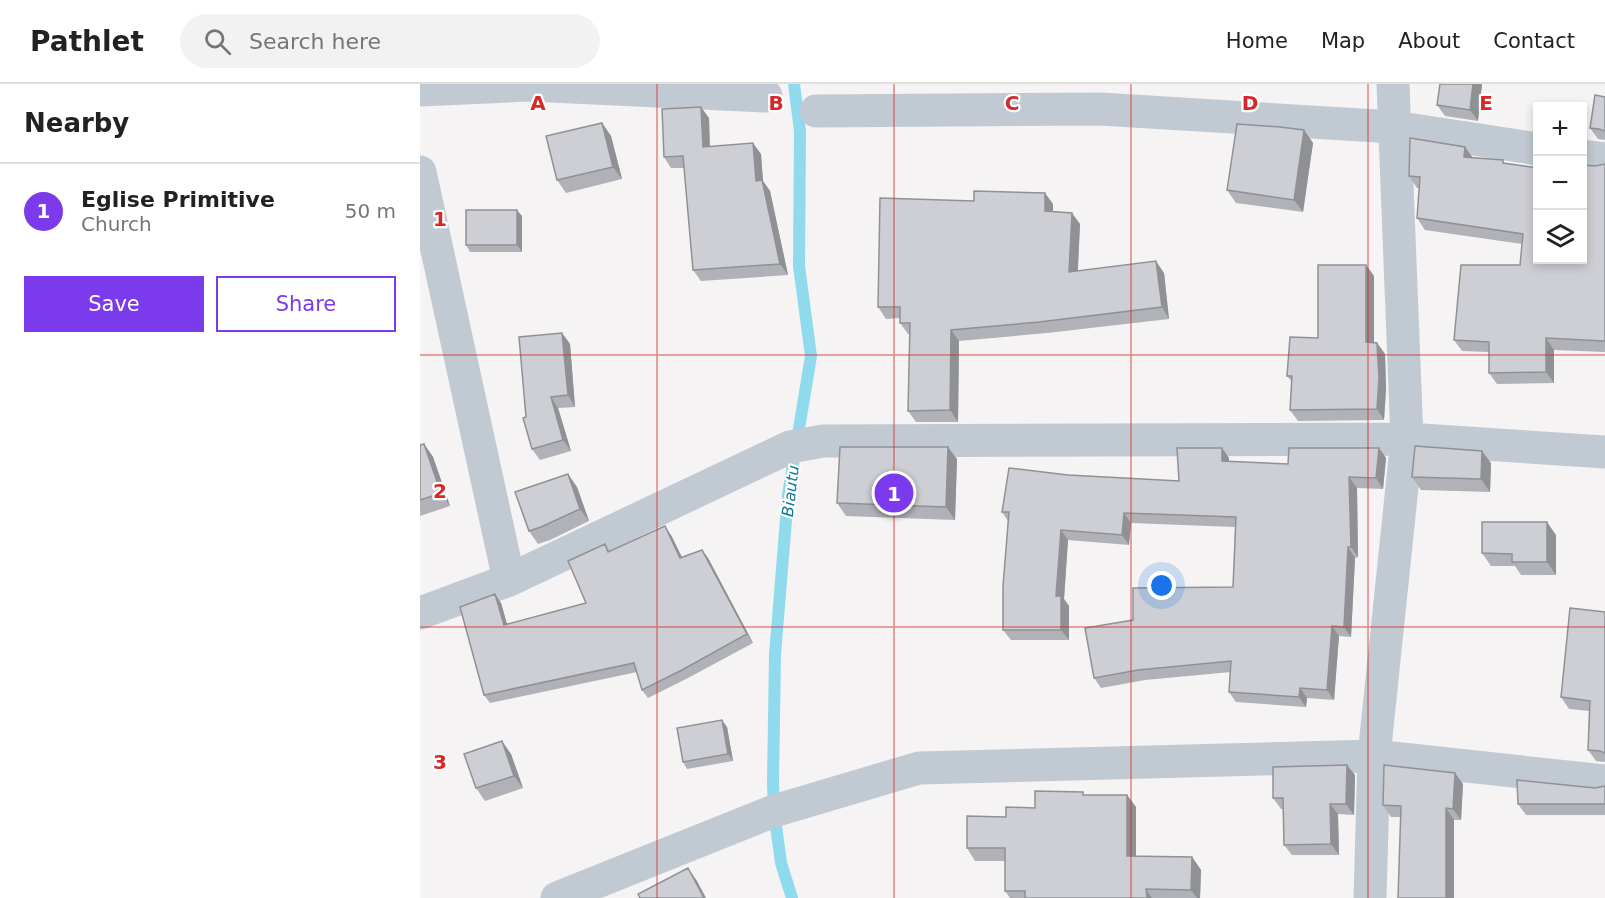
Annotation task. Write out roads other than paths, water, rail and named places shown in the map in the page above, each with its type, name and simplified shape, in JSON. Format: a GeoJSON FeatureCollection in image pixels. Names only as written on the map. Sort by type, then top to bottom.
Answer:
{"type":"FeatureCollection","features":[{"type":"Feature","properties":{"kind":"street"},"geometry":{"type":"LineString","coordinates":[[1370,898],[1374,756],[1407,440],[1393,84]]}},
{"type":"Feature","properties":{"kind":"street"},"geometry":{"type":"LineString","coordinates":[[420,90],[529,85],[766,96]]}},
{"type":"Feature","properties":{"kind":"street"},"geometry":{"type":"LineString","coordinates":[[816,111],[1099,97],[1394,127],[1533,148]]}},
{"type":"Feature","properties":{"kind":"street"},"geometry":{"type":"LineString","coordinates":[[1587,157],[1605,159]]}},
{"type":"Feature","properties":{"kind":"street"},"geometry":{"type":"LineString","coordinates":[[420,172],[509,580]]}},
{"type":"Feature","properties":{"kind":"street"},"geometry":{"type":"LineString","coordinates":[[420,613],[509,580],[790,447],[823,441],[1407,440],[1605,452]]}},
{"type":"Feature","properties":{"kind":"street"},"geometry":{"type":"LineString","coordinates":[[557,898],[774,811],[919,768],[1374,756],[1605,781]]}},
{"type":"Feature","properties":{"kind":"waterway","name":"Biautu"},"geometry":{"type":"LineString","coordinates":[[792,898],[781,863],[773,783],[775,655],[788,495],[811,356],[799,266],[800,131],[794,84]]}},
{"type":"Feature","properties":{"kind":"place","name":"Eglise Primitive"},"geometry":{"type":"Point","coordinates":[894,493]}}]}
